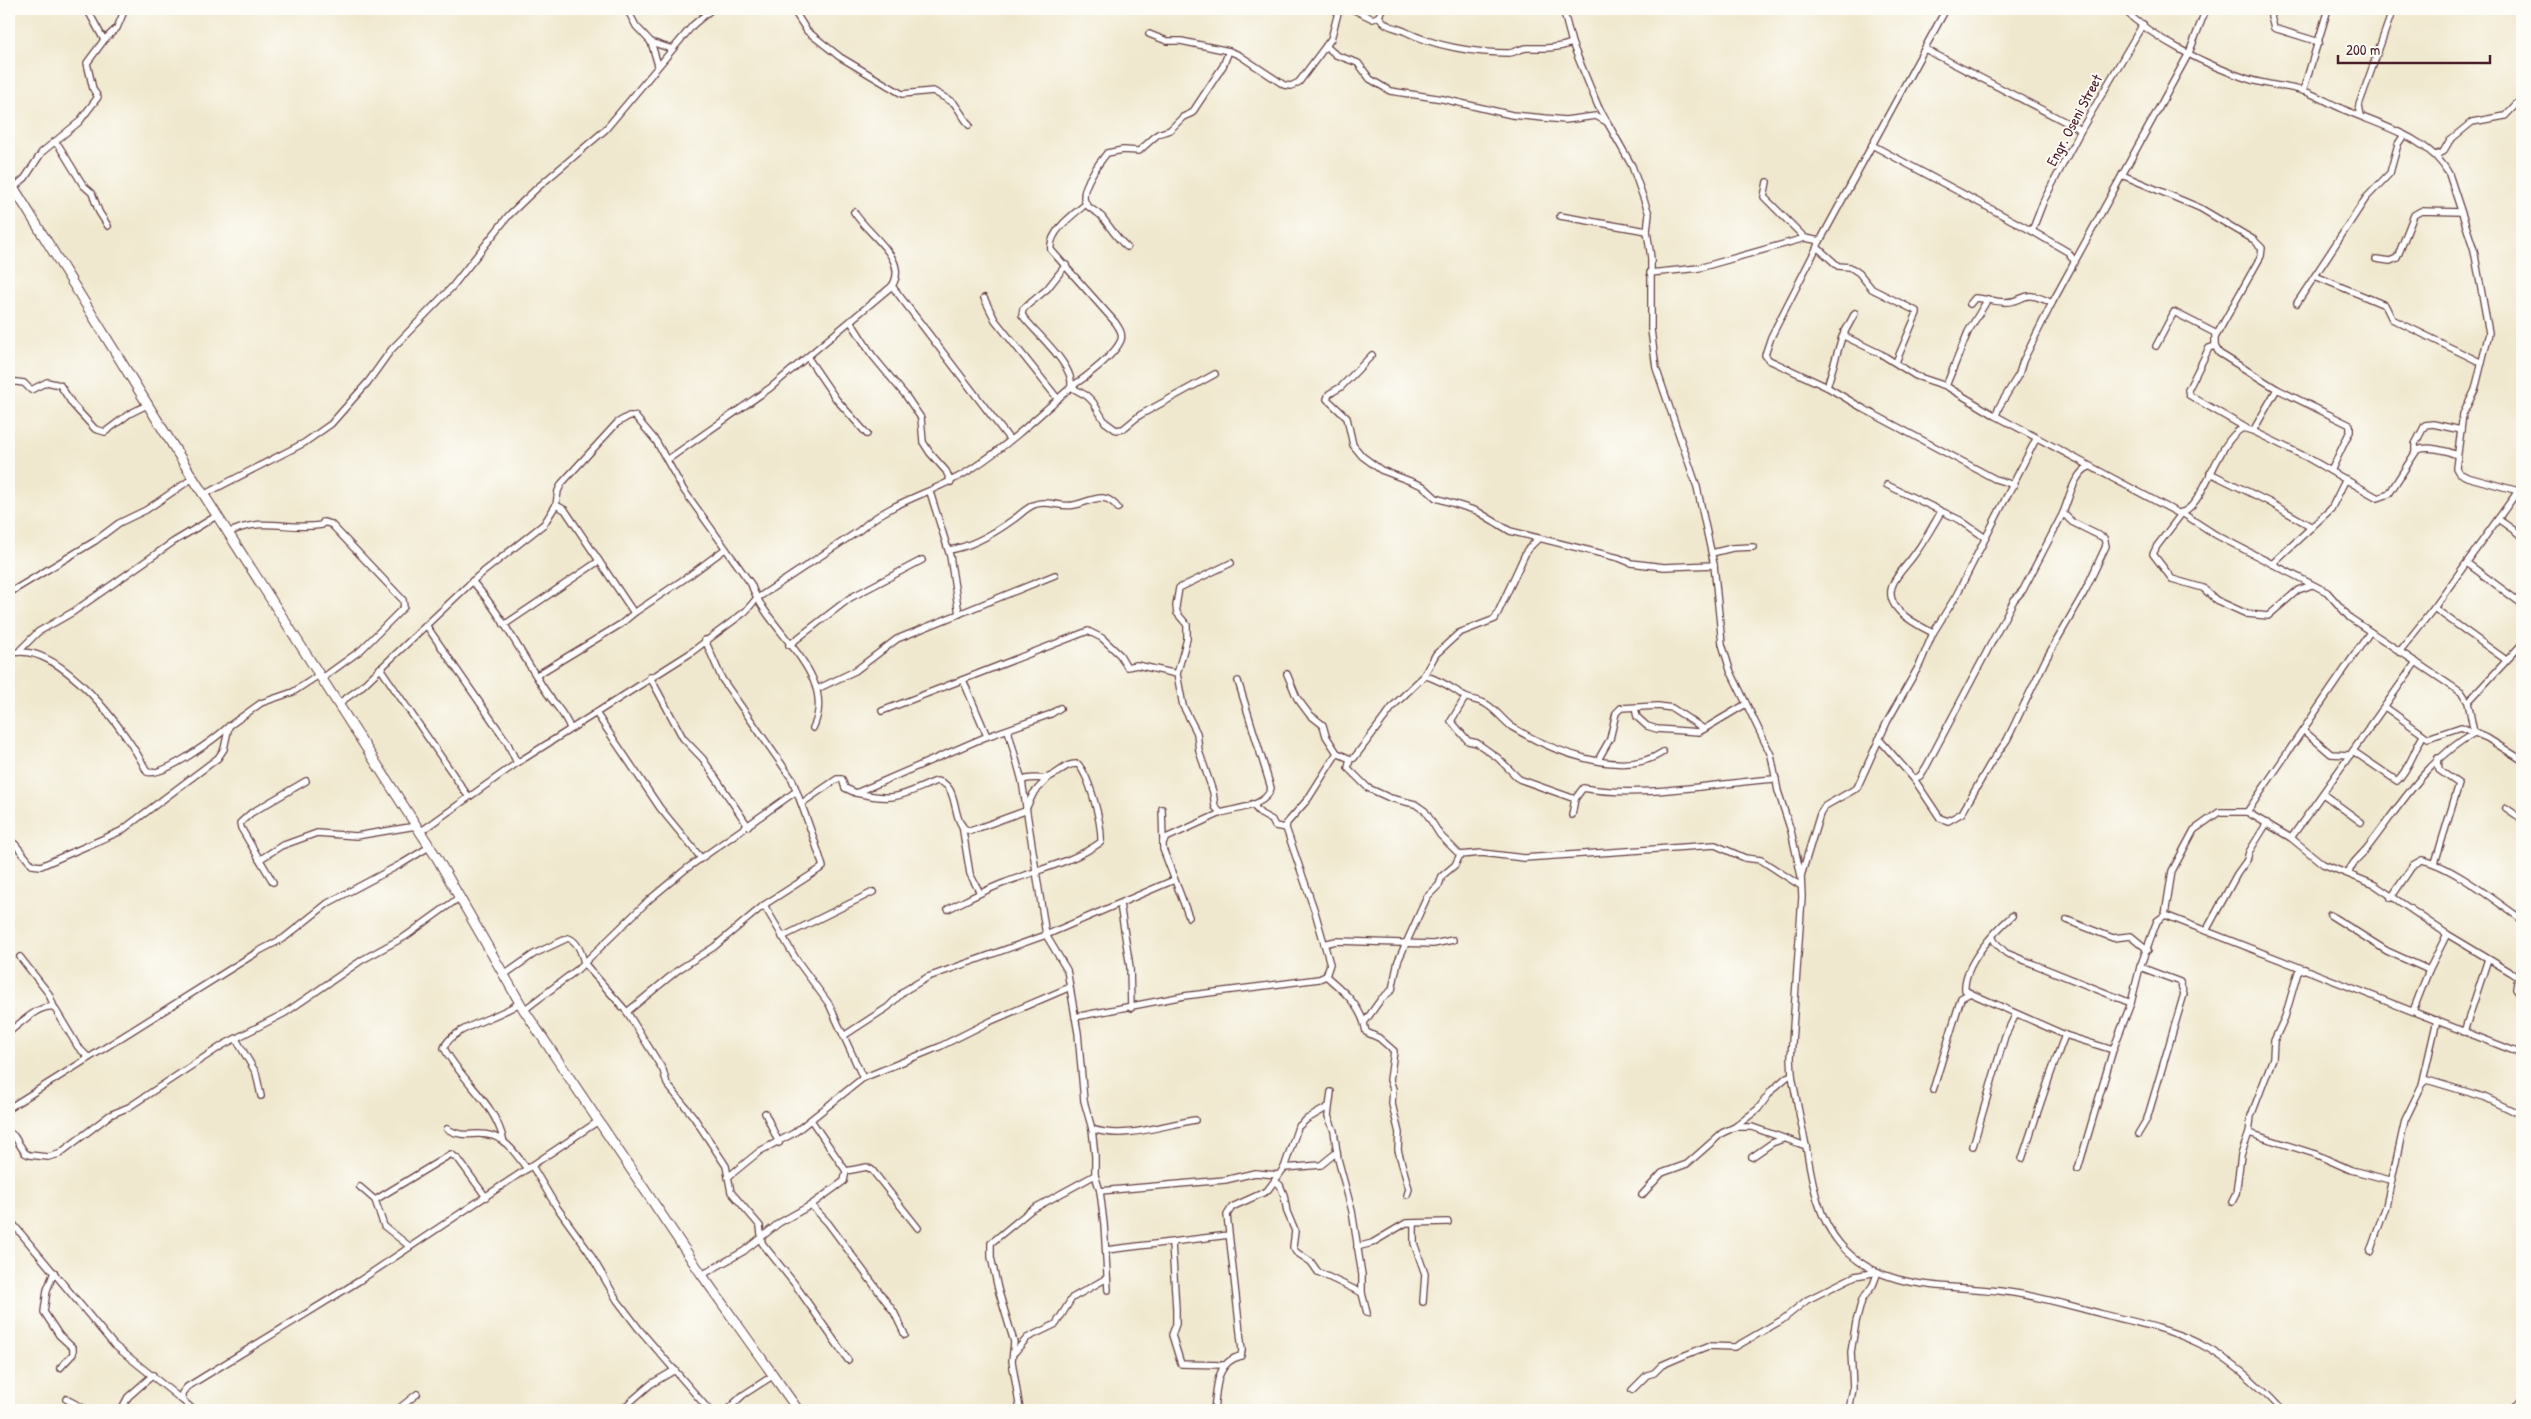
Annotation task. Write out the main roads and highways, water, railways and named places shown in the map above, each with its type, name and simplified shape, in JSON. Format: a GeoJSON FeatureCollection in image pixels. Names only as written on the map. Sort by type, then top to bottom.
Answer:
{"type":"FeatureCollection","features":[{"type":"Feature","properties":{"kind":"main road"},"geometry":{"type":"LineString","coordinates":[[10,187],[149,404],[193,478],[230,532],[320,677],[418,829],[460,897],[522,1007],[597,1122],[798,1410]]}}]}
